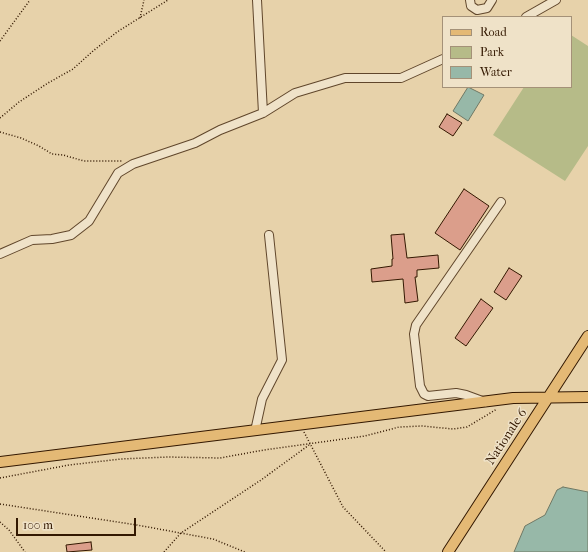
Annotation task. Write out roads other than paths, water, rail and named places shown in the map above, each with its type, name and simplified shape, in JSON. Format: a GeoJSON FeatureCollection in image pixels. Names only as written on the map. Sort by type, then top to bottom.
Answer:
{"type":"FeatureCollection","features":[{"type":"Feature","properties":{"kind":"main road","name":"Nationale 6"},"geometry":{"type":"LineString","coordinates":[[448,552],[550,397],[588,336]]}},
{"type":"Feature","properties":{"kind":"main road"},"geometry":{"type":"LineString","coordinates":[[0,462],[513,398],[588,397]]}},
{"type":"Feature","properties":{"kind":"street"},"geometry":{"type":"LineString","coordinates":[[257,0],[263,113]]}},
{"type":"Feature","properties":{"kind":"street"},"geometry":{"type":"LineString","coordinates":[[470,0],[471,6],[477,10],[487,8],[492,0]]}},
{"type":"Feature","properties":{"kind":"street"},"geometry":{"type":"LineString","coordinates":[[528,16],[556,0]]}},
{"type":"Feature","properties":{"kind":"street"},"geometry":{"type":"LineString","coordinates":[[0,254],[32,240],[52,239],[71,235],[89,221],[118,173],[133,164],[194,143],[220,130],[263,113],[296,93],[345,78],[401,78],[442,59]]}},
{"type":"Feature","properties":{"kind":"street"},"geometry":{"type":"LineString","coordinates":[[486,402],[456,393],[428,396],[424,394],[420,386],[414,334],[416,325],[501,202]]}},
{"type":"Feature","properties":{"kind":"street"},"geometry":{"type":"LineString","coordinates":[[255,431],[262,398],[282,360],[269,235]]}},
{"type":"Feature","properties":{"kind":"water"},"geometry":{"type":"Polygon","coordinates":[[[467,88],[484,95],[468,121],[453,111],[467,88]]]}},
{"type":"Feature","properties":{"kind":"water"},"geometry":{"type":"Polygon","coordinates":[[[563,487],[588,492],[588,552],[514,552],[525,526],[545,515],[557,490],[563,487]]]}}]}
